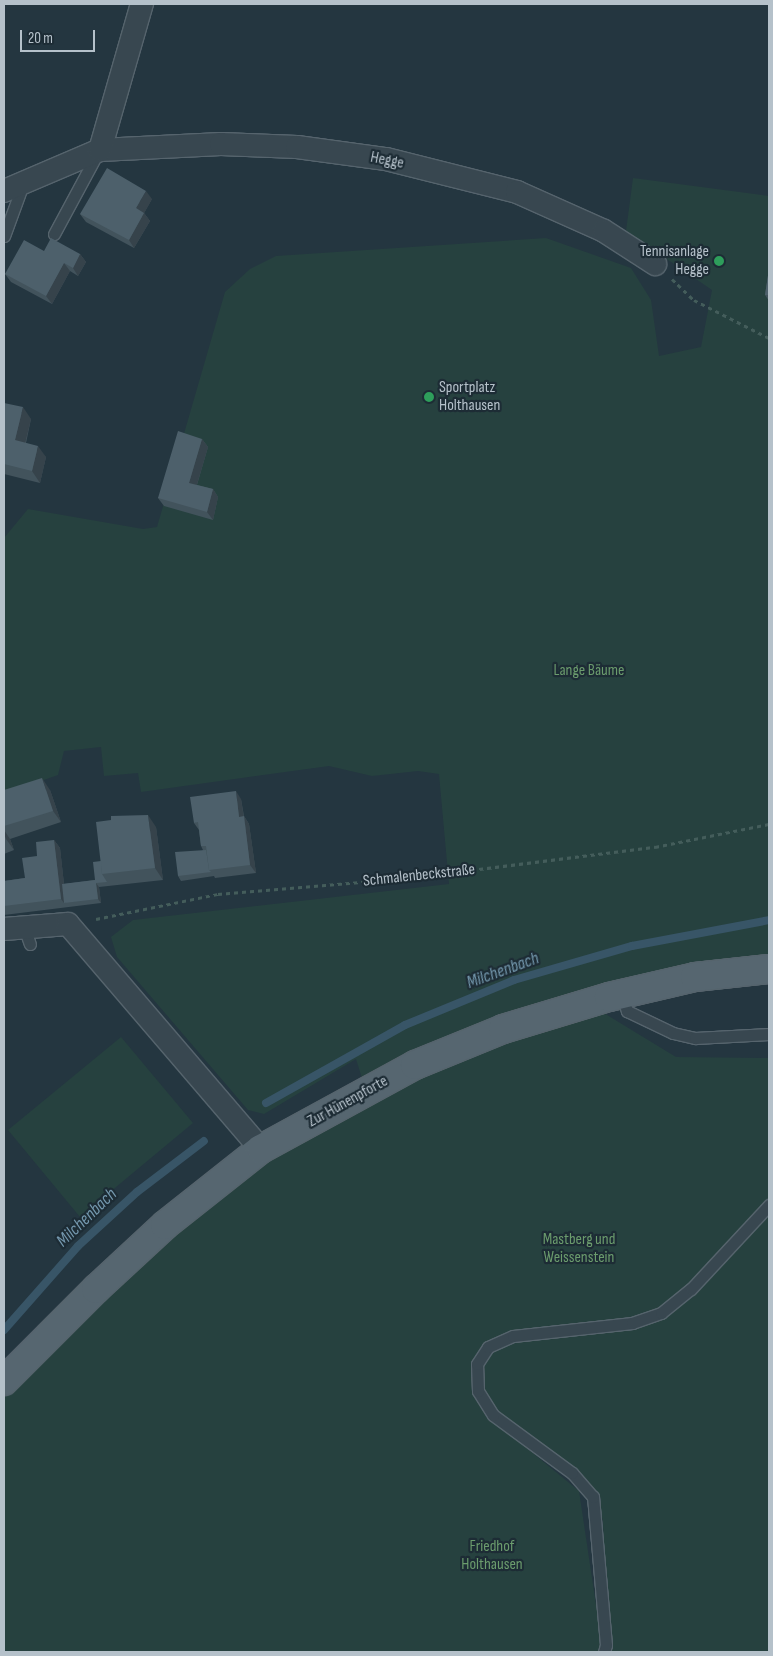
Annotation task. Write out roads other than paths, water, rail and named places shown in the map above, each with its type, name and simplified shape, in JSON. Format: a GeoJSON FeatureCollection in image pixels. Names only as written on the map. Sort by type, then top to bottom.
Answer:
{"type":"FeatureCollection","features":[{"type":"Feature","properties":{"kind":"main road","name":"Zur Hünenpforte"},"geometry":{"type":"LineString","coordinates":[[4,1381],[96,1288],[165,1225],[261,1149],[415,1065],[503,1029],[624,1003],[695,978],[769,969]]}},
{"type":"Feature","properties":{"kind":"street"},"geometry":{"type":"LineString","coordinates":[[100,150],[142,4]]}},
{"type":"Feature","properties":{"kind":"street","name":"Hegge"},"geometry":{"type":"LineString","coordinates":[[13,188],[100,150],[230,144],[297,147],[386,159],[517,192],[604,231],[655,264]]}},
{"type":"Feature","properties":{"kind":"street"},"geometry":{"type":"LineString","coordinates":[[19,934],[68,924],[261,1149]]}},
{"type":"Feature","properties":{"kind":"lane"},"geometry":{"type":"LineString","coordinates":[[54,234],[100,150]]}},
{"type":"Feature","properties":{"kind":"lane"},"geometry":{"type":"LineString","coordinates":[[4,236],[13,188]]}},
{"type":"Feature","properties":{"kind":"lane"},"geometry":{"type":"LineString","coordinates":[[624,1003],[672,1033],[695,1038],[769,1034]]}},
{"type":"Feature","properties":{"kind":"lane"},"geometry":{"type":"LineString","coordinates":[[604,1652],[593,1497],[572,1473],[493,1415],[478,1391],[477,1364],[488,1347],[513,1336],[632,1323],[661,1313],[691,1289],[769,1205]]}},
{"type":"Feature","properties":{"kind":"waterway","name":"Milchenbach"},"geometry":{"type":"LineString","coordinates":[[266,1103],[405,1025],[514,980],[632,946],[769,920]]}},
{"type":"Feature","properties":{"kind":"waterway","name":"Milchenbach"},"geometry":{"type":"LineString","coordinates":[[4,1330],[78,1246],[137,1192],[204,1141]]}},
{"type":"Feature","properties":{"kind":"place","name":"Tennisanlage Hegge"},"geometry":{"type":"Point","coordinates":[719,261]}},
{"type":"Feature","properties":{"kind":"place","name":"Sportplatz Holthausen"},"geometry":{"type":"Point","coordinates":[429,397]}},
{"type":"Feature","properties":{"kind":"park label","name":"Lange Bäume"},"geometry":{"type":"Point","coordinates":[589,671]}},
{"type":"Feature","properties":{"kind":"park label","name":"Mastberg und Weissenstein"},"geometry":{"type":"Point","coordinates":[579,1249]}},
{"type":"Feature","properties":{"kind":"park label","name":"Friedhof Holthausen"},"geometry":{"type":"Point","coordinates":[492,1556]}}]}
